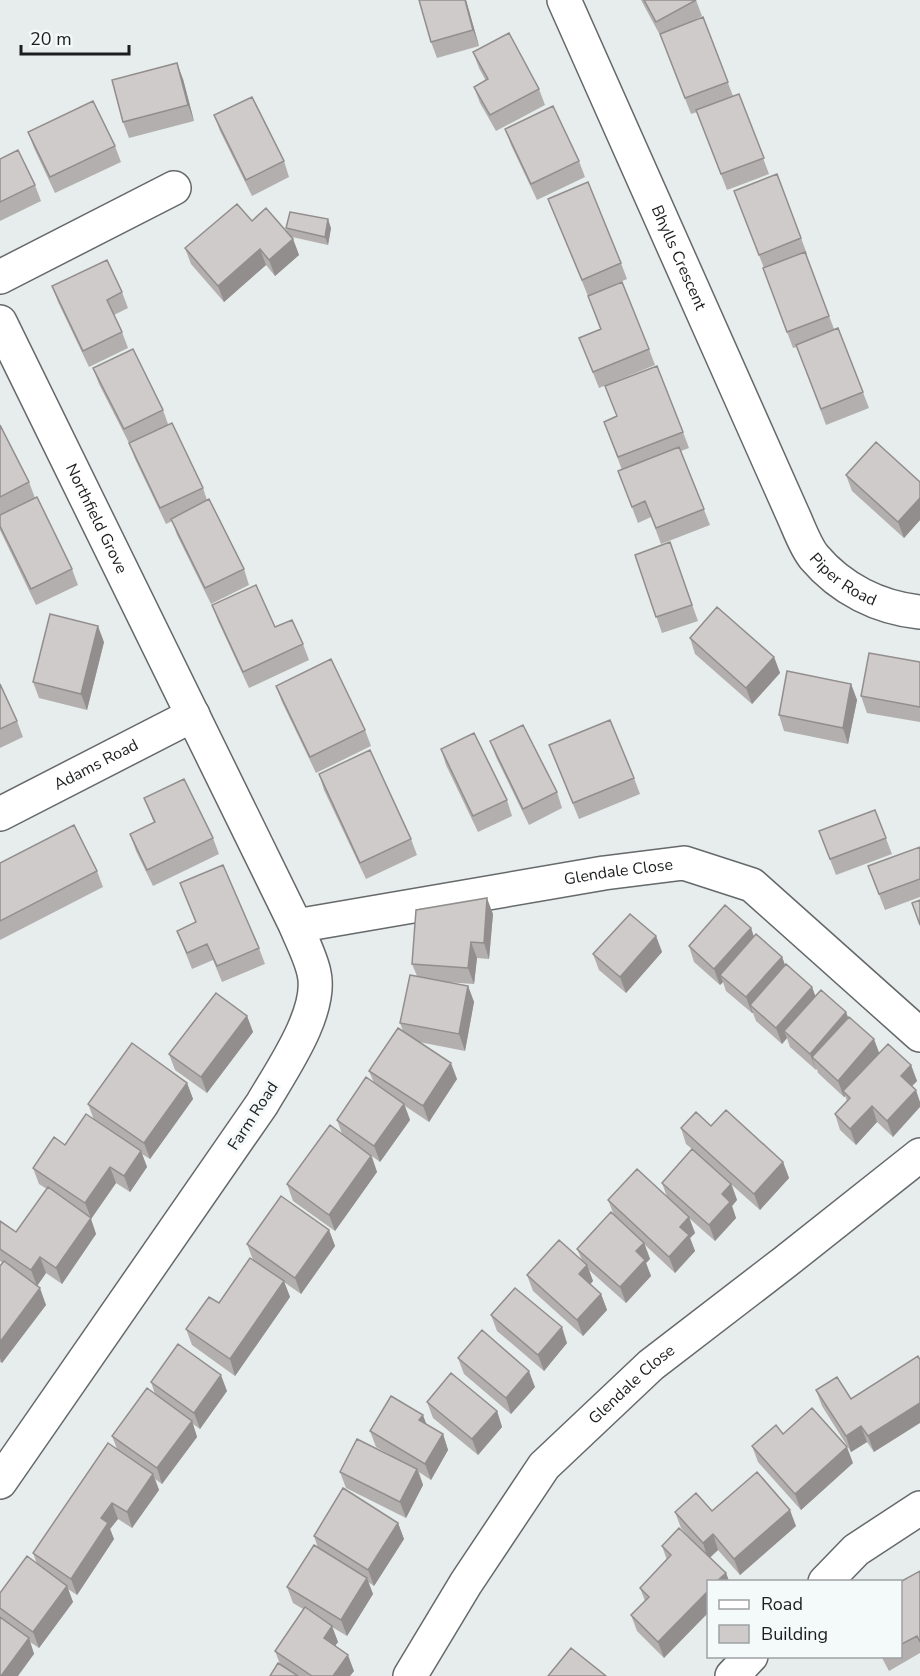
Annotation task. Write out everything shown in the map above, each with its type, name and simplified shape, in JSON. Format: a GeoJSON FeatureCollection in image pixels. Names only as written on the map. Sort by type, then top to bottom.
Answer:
{"type":"FeatureCollection","features":[{"type":"Feature","properties":{"kind":"street","name":"Bhylls Crescent"},"geometry":{"type":"LineString","coordinates":[[564,0],[793,515]]}},
{"type":"Feature","properties":{"kind":"street"},"geometry":{"type":"LineString","coordinates":[[0,277],[174,188]]}},
{"type":"Feature","properties":{"kind":"street","name":"Northfield Grove"},"geometry":{"type":"LineString","coordinates":[[0,322],[193,715]]}},
{"type":"Feature","properties":{"kind":"street","name":"Piper Road"},"geometry":{"type":"LineString","coordinates":[[793,515],[813,556],[837,580],[865,598],[899,610],[920,612]]}},
{"type":"Feature","properties":{"kind":"street","name":"Adams Road"},"geometry":{"type":"LineString","coordinates":[[0,814],[193,715]]}},
{"type":"Feature","properties":{"kind":"street","name":"Farm Road"},"geometry":{"type":"LineString","coordinates":[[0,1482],[262,1104],[299,1040],[313,1008],[315,975],[296,926],[193,715]]}},
{"type":"Feature","properties":{"kind":"street","name":"Glendale Close"},"geometry":{"type":"LineString","coordinates":[[296,926],[604,873],[684,863],[752,885],[920,1035]]}},
{"type":"Feature","properties":{"kind":"street","name":"Glendale Close"},"geometry":{"type":"LineString","coordinates":[[410,1676],[466,1583],[544,1466],[651,1365],[920,1155]]}},
{"type":"Feature","properties":{"kind":"street"},"geometry":{"type":"LineString","coordinates":[[826,1580],[856,1550],[920,1508]]}},
{"type":"Feature","properties":{"kind":"street"},"geometry":{"type":"LineString","coordinates":[[732,1676],[749,1658]]}},
{"type":"Feature","properties":{"kind":"building"},"geometry":{"type":"Polygon","coordinates":[[[419,0],[465,0],[473,30],[431,42],[419,0]]]}},
{"type":"Feature","properties":{"kind":"building"},"geometry":{"type":"Polygon","coordinates":[[[644,0],[696,0],[656,22],[644,0]]]}},
{"type":"Feature","properties":{"kind":"building"},"geometry":{"type":"Polygon","coordinates":[[[703,17],[728,82],[685,98],[660,34],[703,17]]]}},
{"type":"Feature","properties":{"kind":"building"},"geometry":{"type":"Polygon","coordinates":[[[509,33],[539,89],[490,115],[474,87],[488,79],[473,52],[509,33]]]}},
{"type":"Feature","properties":{"kind":"building"},"geometry":{"type":"Polygon","coordinates":[[[177,63],[188,105],[123,122],[112,80],[177,63]]]}},
{"type":"Feature","properties":{"kind":"building"},"geometry":{"type":"Polygon","coordinates":[[[739,94],[764,158],[721,174],[696,110],[739,94]]]}},
{"type":"Feature","properties":{"kind":"building"},"geometry":{"type":"Polygon","coordinates":[[[252,97],[284,161],[246,180],[214,115],[252,97]]]}},
{"type":"Feature","properties":{"kind":"building"},"geometry":{"type":"Polygon","coordinates":[[[93,101],[115,146],[50,177],[28,132],[93,101]]]}},
{"type":"Feature","properties":{"kind":"building"},"geometry":{"type":"Polygon","coordinates":[[[553,106],[579,161],[531,184],[505,129],[553,106]]]}},
{"type":"Feature","properties":{"kind":"building"},"geometry":{"type":"Polygon","coordinates":[[[18,150],[35,185],[0,202],[0,159],[18,150]]]}},
{"type":"Feature","properties":{"kind":"building"},"geometry":{"type":"Polygon","coordinates":[[[777,174],[801,238],[759,255],[734,191],[777,174]]]}},
{"type":"Feature","properties":{"kind":"building"},"geometry":{"type":"Polygon","coordinates":[[[588,182],[621,263],[582,280],[548,199],[588,182]]]}},
{"type":"Feature","properties":{"kind":"building"},"geometry":{"type":"Polygon","coordinates":[[[237,204],[252,221],[266,208],[293,239],[269,260],[260,249],[218,286],[185,248],[237,204]]]}},
{"type":"Feature","properties":{"kind":"building"},"geometry":{"type":"Polygon","coordinates":[[[290,212],[328,219],[325,237],[286,228],[290,212]]]}},
{"type":"Feature","properties":{"kind":"building"},"geometry":{"type":"Polygon","coordinates":[[[805,252],[829,316],[787,332],[763,268],[805,252]]]}},
{"type":"Feature","properties":{"kind":"building"},"geometry":{"type":"Polygon","coordinates":[[[107,260],[122,292],[107,300],[122,332],[83,351],[52,286],[107,260]]]}},
{"type":"Feature","properties":{"kind":"building"},"geometry":{"type":"Polygon","coordinates":[[[622,282],[649,349],[593,372],[579,338],[601,329],[588,296],[622,282]]]}},
{"type":"Feature","properties":{"kind":"building"},"geometry":{"type":"Polygon","coordinates":[[[838,328],[863,392],[821,409],[796,345],[838,328]]]}},
{"type":"Feature","properties":{"kind":"building"},"geometry":{"type":"Polygon","coordinates":[[[133,349],[163,410],[124,429],[93,368],[133,349]]]}},
{"type":"Feature","properties":{"kind":"building"},"geometry":{"type":"Polygon","coordinates":[[[657,366],[683,432],[618,457],[604,422],[617,416],[605,386],[657,366]]]}},
{"type":"Feature","properties":{"kind":"building"},"geometry":{"type":"Polygon","coordinates":[[[172,423],[203,488],[160,508],[129,443],[172,423]]]}},
{"type":"Feature","properties":{"kind":"building"},"geometry":{"type":"Polygon","coordinates":[[[0,425],[29,482],[0,497],[0,425]]]}},
{"type":"Feature","properties":{"kind":"building"},"geometry":{"type":"Polygon","coordinates":[[[876,442],[920,482],[920,498],[898,522],[846,475],[876,442]]]}},
{"type":"Feature","properties":{"kind":"building"},"geometry":{"type":"Polygon","coordinates":[[[679,447],[704,509],[656,528],[645,501],[632,507],[618,471],[679,447]]]}},
{"type":"Feature","properties":{"kind":"building"},"geometry":{"type":"Polygon","coordinates":[[[37,497],[72,569],[31,589],[0,526],[0,515],[37,497]]]}},
{"type":"Feature","properties":{"kind":"building"},"geometry":{"type":"Polygon","coordinates":[[[209,499],[244,569],[205,588],[171,519],[209,499]]]}},
{"type":"Feature","properties":{"kind":"building"},"geometry":{"type":"Polygon","coordinates":[[[670,542],[692,605],[656,617],[635,555],[670,542]]]}},
{"type":"Feature","properties":{"kind":"building"},"geometry":{"type":"Polygon","coordinates":[[[256,585],[275,627],[292,620],[303,644],[243,672],[212,605],[256,585]]]}},
{"type":"Feature","properties":{"kind":"building"},"geometry":{"type":"Polygon","coordinates":[[[717,607],[774,657],[746,688],[690,638],[717,607]]]}},
{"type":"Feature","properties":{"kind":"building"},"geometry":{"type":"Polygon","coordinates":[[[50,614],[98,626],[81,694],[33,682],[50,614]]]}},
{"type":"Feature","properties":{"kind":"building"},"geometry":{"type":"Polygon","coordinates":[[[869,653],[920,662],[920,707],[861,696],[869,653]]]}},
{"type":"Feature","properties":{"kind":"building"},"geometry":{"type":"Polygon","coordinates":[[[331,659],[365,730],[310,757],[276,686],[331,659]]]}},
{"type":"Feature","properties":{"kind":"building"},"geometry":{"type":"Polygon","coordinates":[[[787,671],[851,684],[843,728],[779,715],[787,671]]]}},
{"type":"Feature","properties":{"kind":"building"},"geometry":{"type":"Polygon","coordinates":[[[0,684],[17,721],[0,729],[0,684]]]}},
{"type":"Feature","properties":{"kind":"building"},"geometry":{"type":"Polygon","coordinates":[[[610,720],[634,778],[573,803],[549,745],[610,720]]]}},
{"type":"Feature","properties":{"kind":"building"},"geometry":{"type":"Polygon","coordinates":[[[523,725],[557,792],[523,809],[490,741],[523,725]]]}},
{"type":"Feature","properties":{"kind":"building"},"geometry":{"type":"Polygon","coordinates":[[[474,733],[507,800],[473,816],[441,749],[474,733]]]}},
{"type":"Feature","properties":{"kind":"building"},"geometry":{"type":"Polygon","coordinates":[[[370,750],[411,839],[360,863],[319,774],[370,750]]]}},
{"type":"Feature","properties":{"kind":"building"},"geometry":{"type":"Polygon","coordinates":[[[184,779],[213,838],[147,870],[130,834],[155,822],[144,798],[184,779]]]}},
{"type":"Feature","properties":{"kind":"building"},"geometry":{"type":"Polygon","coordinates":[[[875,810],[886,838],[830,859],[819,831],[875,810]]]}},
{"type":"Feature","properties":{"kind":"building"},"geometry":{"type":"Polygon","coordinates":[[[74,825],[97,871],[0,921],[0,863],[74,825]]]}},
{"type":"Feature","properties":{"kind":"building"},"geometry":{"type":"Polygon","coordinates":[[[920,847],[920,879],[879,894],[868,866],[920,847]]]}},
{"type":"Feature","properties":{"kind":"building"},"geometry":{"type":"Polygon","coordinates":[[[223,865],[259,948],[217,966],[207,944],[187,953],[177,931],[196,922],[180,883],[223,865]]]}},
{"type":"Feature","properties":{"kind":"building"},"geometry":{"type":"Polygon","coordinates":[[[487,898],[484,943],[471,942],[468,968],[412,964],[416,910],[487,898]]]}},
{"type":"Feature","properties":{"kind":"building"},"geometry":{"type":"Polygon","coordinates":[[[920,900],[920,925],[912,903],[920,900]]]}},
{"type":"Feature","properties":{"kind":"building"},"geometry":{"type":"Polygon","coordinates":[[[725,905],[751,928],[714,969],[689,946],[725,905]]]}},
{"type":"Feature","properties":{"kind":"building"},"geometry":{"type":"Polygon","coordinates":[[[630,914],[656,936],[620,977],[593,954],[630,914]]]}},
{"type":"Feature","properties":{"kind":"building"},"geometry":{"type":"Polygon","coordinates":[[[756,934],[782,957],[746,997],[720,975],[756,934]]]}},
{"type":"Feature","properties":{"kind":"building"},"geometry":{"type":"Polygon","coordinates":[[[786,964],[812,987],[776,1028],[750,1005],[786,964]]]}},
{"type":"Feature","properties":{"kind":"building"},"geometry":{"type":"Polygon","coordinates":[[[410,975],[468,986],[459,1034],[400,1023],[410,975]]]}},
{"type":"Feature","properties":{"kind":"building"},"geometry":{"type":"Polygon","coordinates":[[[821,990],[846,1012],[810,1054],[784,1031],[821,990]]]}},
{"type":"Feature","properties":{"kind":"building"},"geometry":{"type":"Polygon","coordinates":[[[216,993],[247,1016],[201,1077],[169,1054],[216,993]]]}},
{"type":"Feature","properties":{"kind":"building"},"geometry":{"type":"Polygon","coordinates":[[[849,1017],[874,1039],[838,1081],[812,1057],[849,1017]]]}},
{"type":"Feature","properties":{"kind":"building"},"geometry":{"type":"Polygon","coordinates":[[[398,1028],[451,1063],[423,1106],[369,1071],[398,1028]]]}},
{"type":"Feature","properties":{"kind":"building"},"geometry":{"type":"Polygon","coordinates":[[[132,1043],[187,1083],[144,1143],[88,1104],[132,1043]]]}},
{"type":"Feature","properties":{"kind":"building"},"geometry":{"type":"Polygon","coordinates":[[[888,1044],[911,1065],[901,1076],[916,1090],[887,1121],[872,1106],[850,1129],[835,1114],[850,1098],[843,1091],[888,1044]]]}},
{"type":"Feature","properties":{"kind":"building"},"geometry":{"type":"Polygon","coordinates":[[[366,1077],[404,1104],[374,1146],[337,1120],[366,1077]]]}},
{"type":"Feature","properties":{"kind":"building"},"geometry":{"type":"Polygon","coordinates":[[[726,1110],[783,1162],[754,1194],[681,1128],[696,1112],[711,1126],[726,1110]]]}},
{"type":"Feature","properties":{"kind":"building"},"geometry":{"type":"Polygon","coordinates":[[[86,1114],[141,1151],[124,1176],[110,1167],[85,1203],[33,1168],[54,1137],[65,1145],[86,1114]]]}},
{"type":"Feature","properties":{"kind":"building"},"geometry":{"type":"Polygon","coordinates":[[[330,1125],[371,1156],[329,1215],[287,1184],[330,1125]]]}},
{"type":"Feature","properties":{"kind":"building"},"geometry":{"type":"Polygon","coordinates":[[[692,1149],[731,1184],[722,1194],[730,1202],[709,1225],[662,1183],[692,1149]]]}},
{"type":"Feature","properties":{"kind":"building"},"geometry":{"type":"Polygon","coordinates":[[[637,1169],[689,1217],[680,1227],[689,1235],[669,1257],[608,1200],[637,1169]]]}},
{"type":"Feature","properties":{"kind":"building"},"geometry":{"type":"Polygon","coordinates":[[[48,1187],[91,1218],[56,1268],[40,1257],[31,1270],[0,1249],[0,1221],[16,1232],[48,1187]]]}},
{"type":"Feature","properties":{"kind":"building"},"geometry":{"type":"Polygon","coordinates":[[[281,1196],[329,1230],[295,1278],[247,1244],[281,1196]]]}},
{"type":"Feature","properties":{"kind":"building"},"geometry":{"type":"Polygon","coordinates":[[[611,1212],[644,1243],[636,1251],[645,1260],[620,1287],[577,1249],[611,1212]]]}},
{"type":"Feature","properties":{"kind":"building"},"geometry":{"type":"Polygon","coordinates":[[[559,1240],[587,1265],[579,1274],[601,1294],[577,1320],[527,1275],[559,1240]]]}},
{"type":"Feature","properties":{"kind":"building"},"geometry":{"type":"Polygon","coordinates":[[[250,1258],[284,1281],[230,1359],[186,1329],[209,1297],[219,1303],[250,1258]]]}},
{"type":"Feature","properties":{"kind":"building"},"geometry":{"type":"Polygon","coordinates":[[[4,1261],[40,1288],[0,1342],[0,1266],[4,1261]]]}},
{"type":"Feature","properties":{"kind":"building"},"geometry":{"type":"Polygon","coordinates":[[[515,1288],[562,1327],[538,1355],[491,1315],[515,1288]]]}},
{"type":"Feature","properties":{"kind":"building"},"geometry":{"type":"Polygon","coordinates":[[[482,1330],[529,1371],[506,1398],[458,1358],[482,1330]]]}},
{"type":"Feature","properties":{"kind":"building"},"geometry":{"type":"Polygon","coordinates":[[[178,1344],[221,1375],[194,1413],[151,1382],[178,1344]]]}},
{"type":"Feature","properties":{"kind":"building"},"geometry":{"type":"Polygon","coordinates":[[[918,1356],[920,1360],[920,1403],[868,1436],[861,1426],[846,1436],[816,1390],[837,1377],[851,1399],[918,1356]]]}},
{"type":"Feature","properties":{"kind":"building"},"geometry":{"type":"Polygon","coordinates":[[[451,1373],[497,1411],[472,1439],[427,1402],[451,1373]]]}},
{"type":"Feature","properties":{"kind":"building"},"geometry":{"type":"Polygon","coordinates":[[[147,1388],[192,1421],[157,1468],[112,1436],[147,1388]]]}},
{"type":"Feature","properties":{"kind":"building"},"geometry":{"type":"Polygon","coordinates":[[[391,1396],[423,1415],[419,1420],[443,1434],[425,1464],[370,1431],[391,1396]]]}},
{"type":"Feature","properties":{"kind":"building"},"geometry":{"type":"Polygon","coordinates":[[[812,1408],[847,1447],[795,1494],[752,1446],[776,1425],[783,1434],[812,1408]]]}},
{"type":"Feature","properties":{"kind":"building"},"geometry":{"type":"Polygon","coordinates":[[[357,1439],[417,1469],[400,1502],[340,1472],[357,1439]]]}},
{"type":"Feature","properties":{"kind":"building"},"geometry":{"type":"Polygon","coordinates":[[[108,1443],[153,1474],[127,1512],[112,1503],[101,1518],[108,1523],[71,1579],[33,1553],[108,1443]]]}},
{"type":"Feature","properties":{"kind":"building"},"geometry":{"type":"Polygon","coordinates":[[[757,1472],[790,1510],[734,1559],[713,1534],[703,1543],[675,1512],[696,1493],[712,1511],[757,1472]]]}},
{"type":"Feature","properties":{"kind":"building"},"geometry":{"type":"Polygon","coordinates":[[[343,1488],[398,1523],[368,1570],[314,1536],[343,1488]]]}},
{"type":"Feature","properties":{"kind":"building"},"geometry":{"type":"Polygon","coordinates":[[[679,1528],[726,1573],[718,1580],[707,1580],[707,1592],[658,1642],[631,1615],[649,1597],[640,1588],[671,1555],[662,1546],[679,1528]]]}},
{"type":"Feature","properties":{"kind":"building"},"geometry":{"type":"Polygon","coordinates":[[[314,1545],[367,1578],[341,1620],[287,1587],[314,1545]]]}},
{"type":"Feature","properties":{"kind":"building"},"geometry":{"type":"Polygon","coordinates":[[[27,1556],[67,1586],[33,1632],[0,1608],[0,1593],[27,1556]]]}},
{"type":"Feature","properties":{"kind":"building"},"geometry":{"type":"Polygon","coordinates":[[[920,1571],[920,1642],[917,1636],[902,1644],[902,1581],[920,1571]]]}},
{"type":"Feature","properties":{"kind":"building"},"geometry":{"type":"Polygon","coordinates":[[[305,1607],[332,1626],[324,1638],[348,1655],[333,1676],[312,1676],[275,1651],[305,1607]]]}},
{"type":"Feature","properties":{"kind":"building"},"geometry":{"type":"Polygon","coordinates":[[[0,1617],[29,1638],[1,1676],[0,1676],[0,1617]]]}},
{"type":"Feature","properties":{"kind":"building"},"geometry":{"type":"Polygon","coordinates":[[[571,1648],[606,1676],[548,1676],[571,1648]]]}},
{"type":"Feature","properties":{"kind":"building"},"geometry":{"type":"Polygon","coordinates":[[[278,1663],[298,1676],[270,1676],[278,1663]]]}}]}
